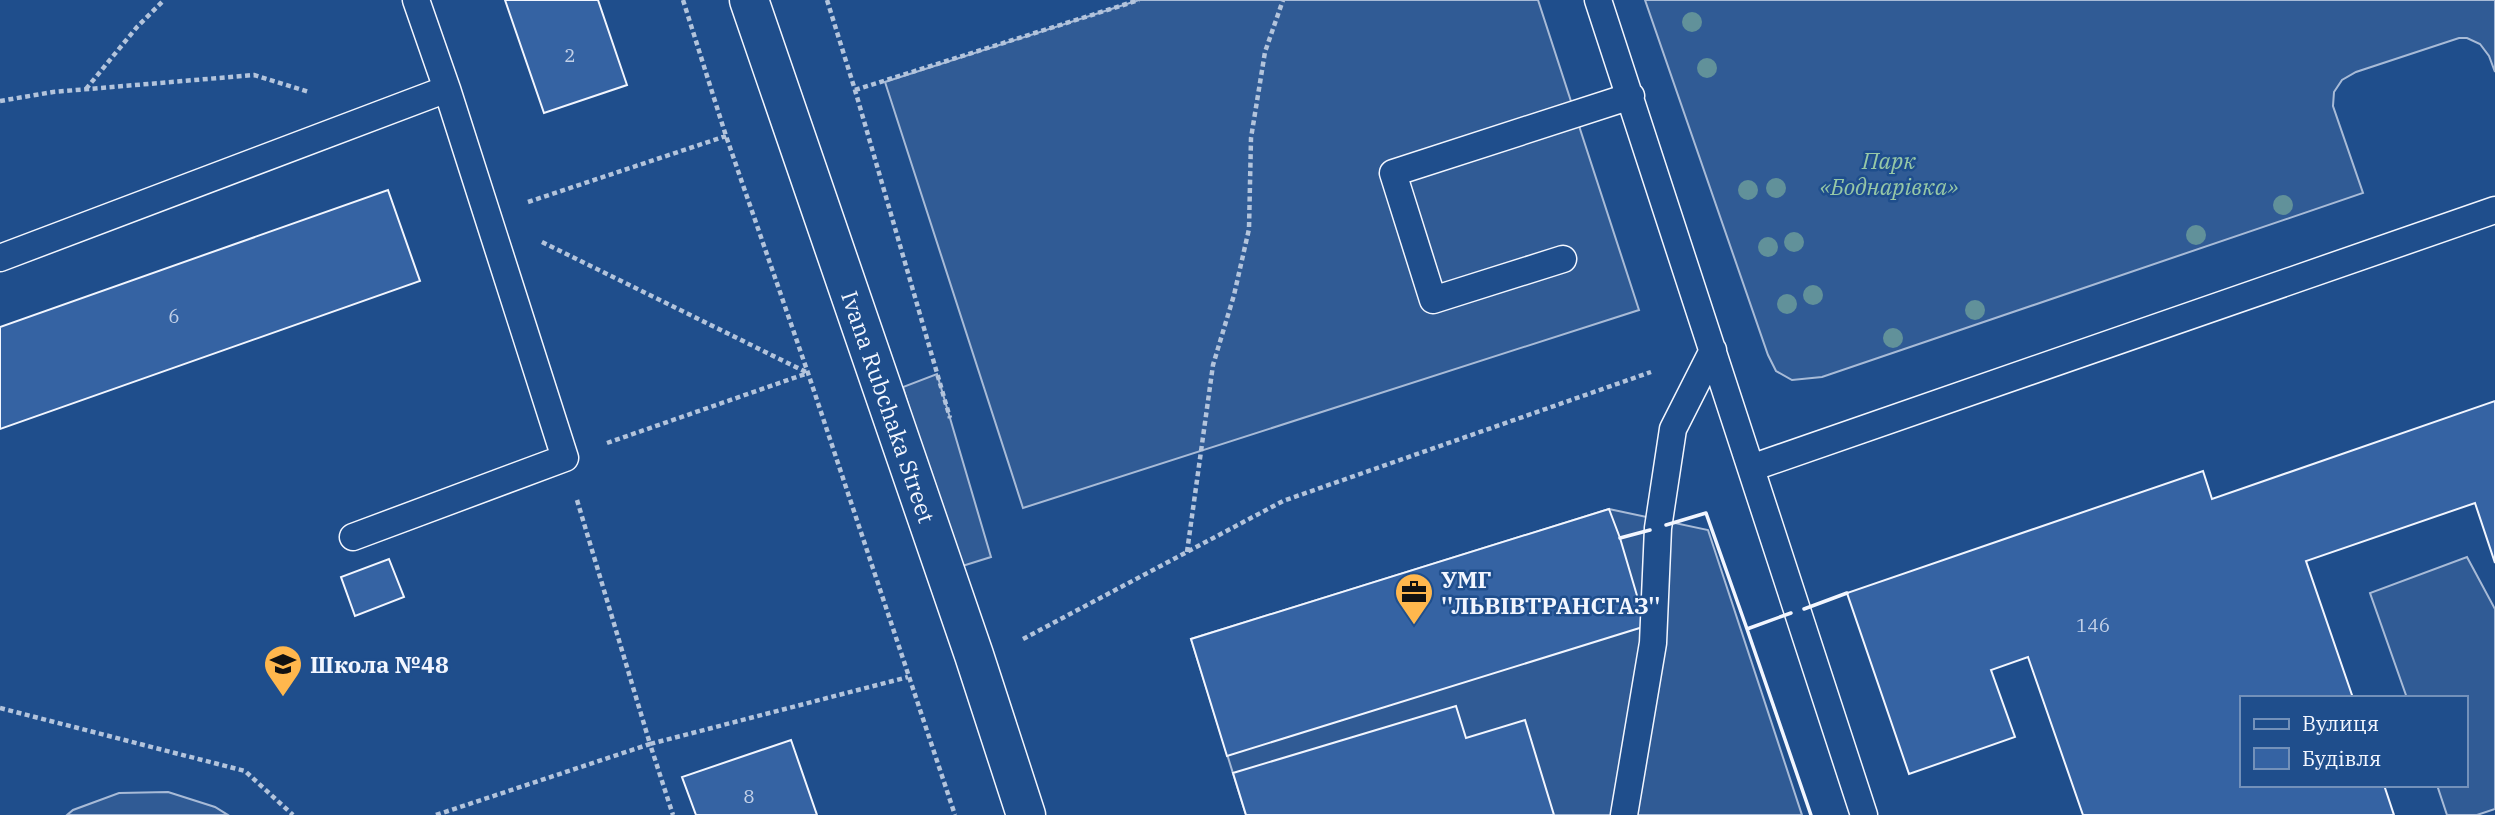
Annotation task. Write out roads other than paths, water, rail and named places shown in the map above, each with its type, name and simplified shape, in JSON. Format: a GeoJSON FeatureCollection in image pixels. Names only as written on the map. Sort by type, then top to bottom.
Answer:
{"type":"FeatureCollection","features":[{"type":"Feature","properties":{"kind":"street","name":"Ivana Rubchaka Street"},"geometry":{"type":"LineString","coordinates":[[749,0],[974,655],[1026,815]]}},
{"type":"Feature","properties":{"kind":"lane"},"geometry":{"type":"LineString","coordinates":[[353,537],[565,458],[416,0]]}},
{"type":"Feature","properties":{"kind":"lane"},"geometry":{"type":"LineString","coordinates":[[1598,0],[1864,815]]}},
{"type":"Feature","properties":{"kind":"lane"},"geometry":{"type":"LineString","coordinates":[[0,258],[447,89]]}},
{"type":"Feature","properties":{"kind":"lane"},"geometry":{"type":"LineString","coordinates":[[1563,259],[1433,300],[1393,173],[1631,96]]}},
{"type":"Feature","properties":{"kind":"lane"},"geometry":{"type":"LineString","coordinates":[[1751,468],[2495,210]]}},
{"type":"Feature","properties":{"kind":"lane"},"geometry":{"type":"LineString","coordinates":[[1624,815],[1653,643],[1658,528],[1673,429],[1713,350]]}},
{"type":"Feature","properties":{"kind":"place","name":"УМГ ''ЛЬВІВТРАНСГАЗ''"},"geometry":{"type":"Point","coordinates":[1414,626]}},
{"type":"Feature","properties":{"kind":"place","name":"Школа №48"},"geometry":{"type":"Point","coordinates":[283,698]}},
{"type":"Feature","properties":{"kind":"park label","name":"Парк «Боднарівка»"},"geometry":{"type":"Point","coordinates":[1889,173]}}]}
